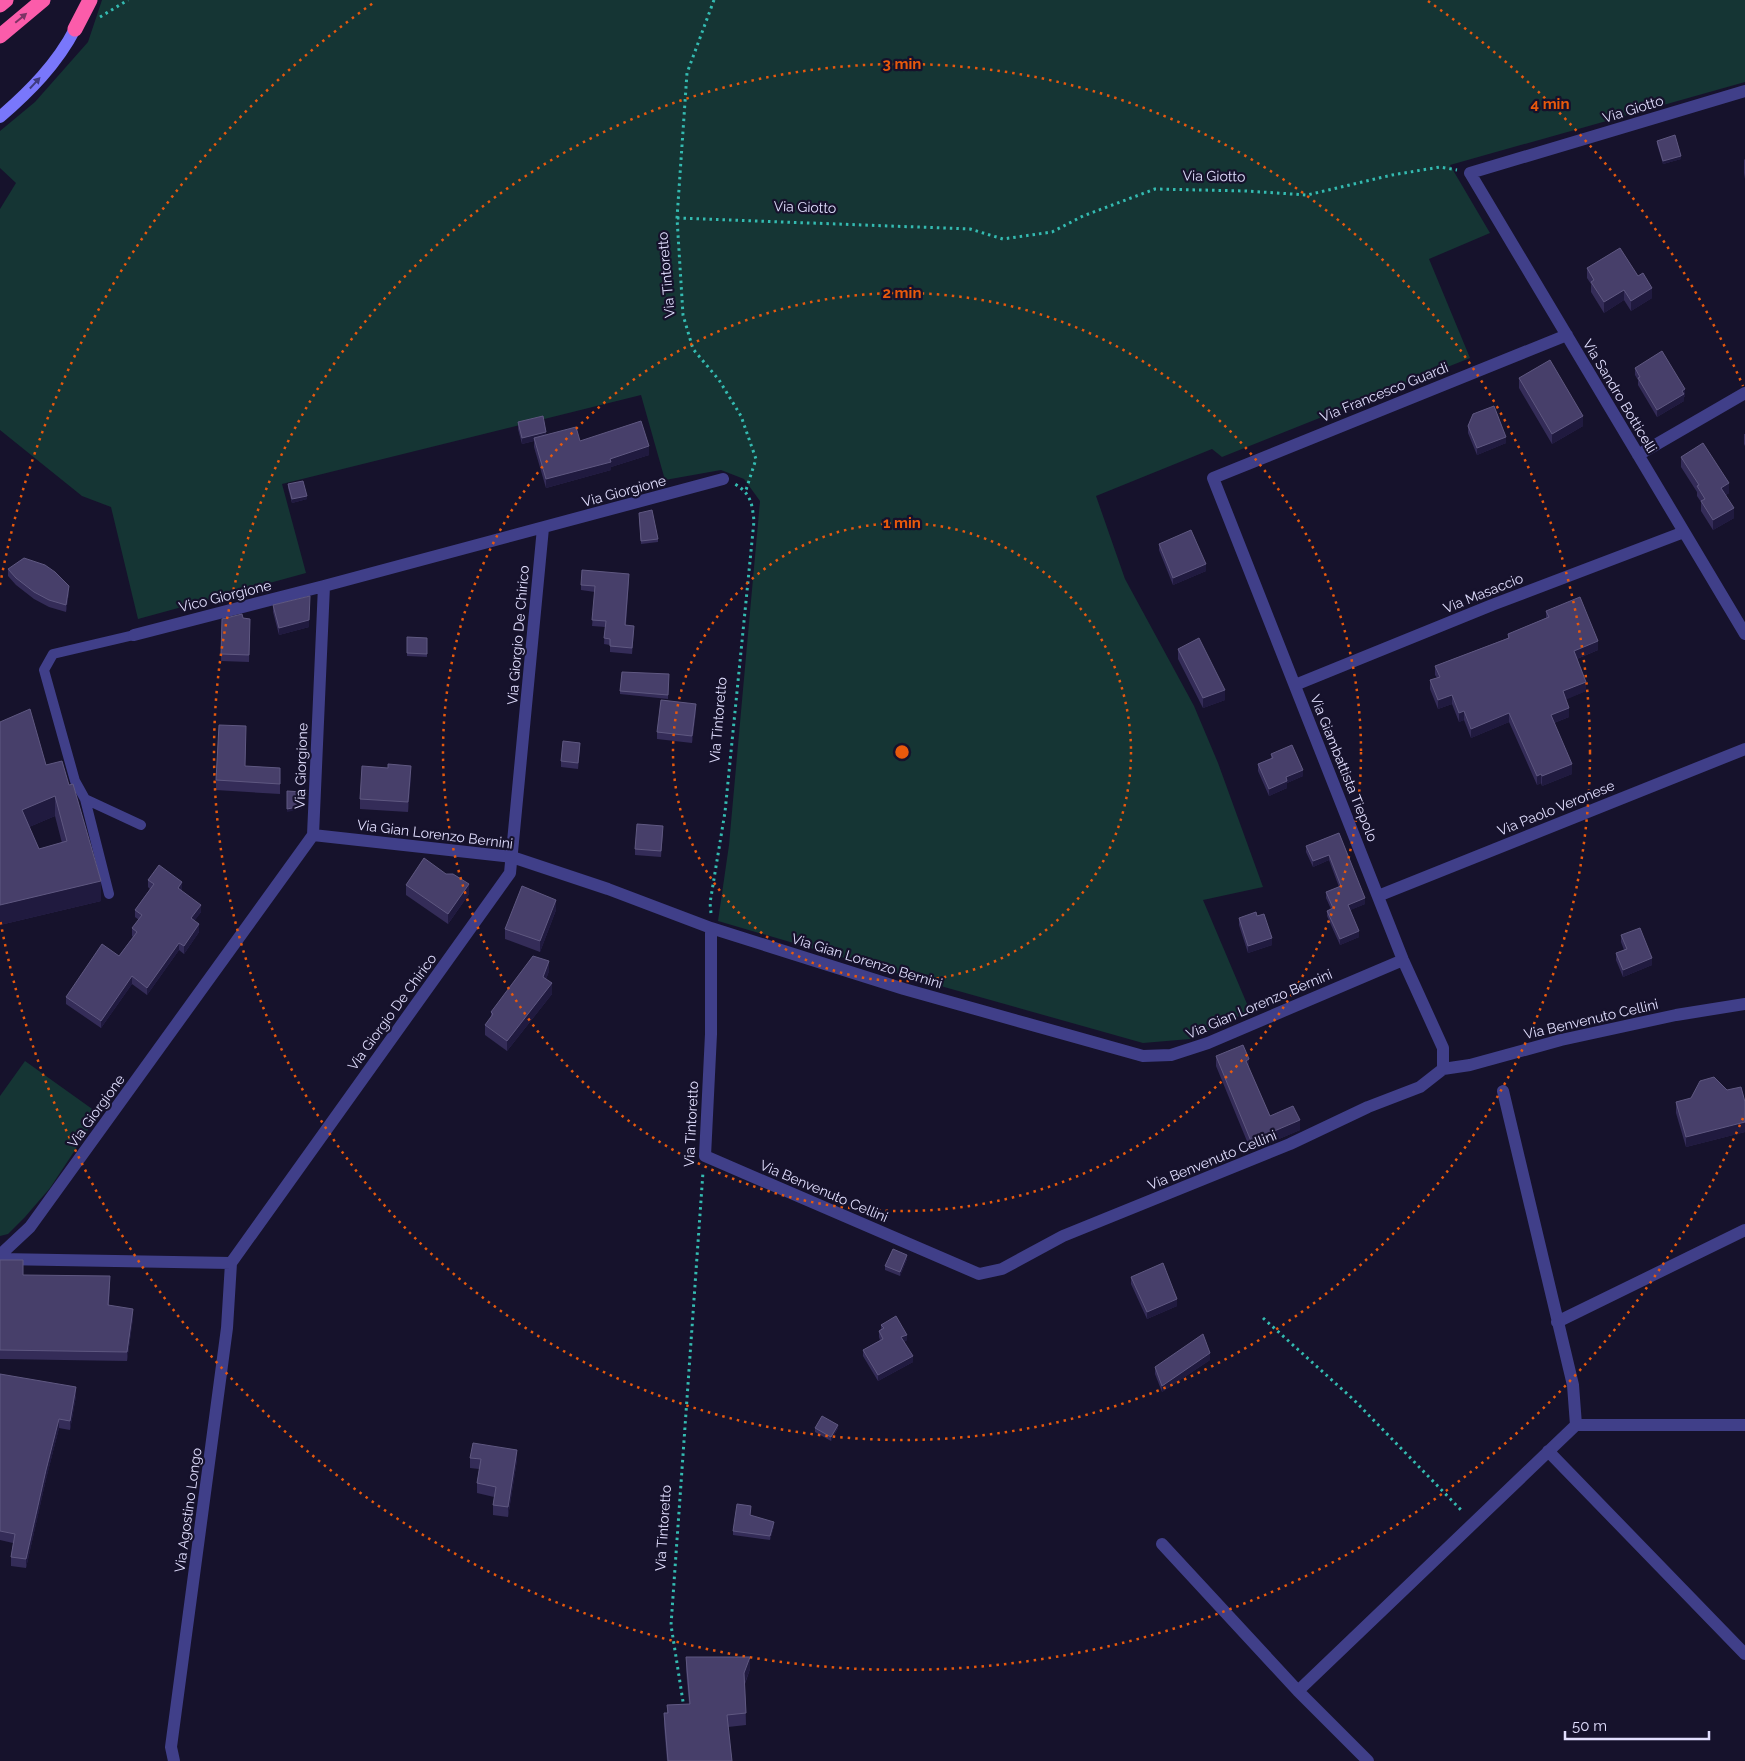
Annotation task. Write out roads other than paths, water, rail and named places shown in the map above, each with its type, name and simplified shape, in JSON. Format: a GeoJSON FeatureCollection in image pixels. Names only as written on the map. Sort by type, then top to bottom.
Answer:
{"type":"FeatureCollection","features":[{"type":"Feature","properties":{"kind":"highway"},"geometry":{"type":"LineString","coordinates":[[0,5],[6,0]]}},
{"type":"Feature","properties":{"kind":"highway"},"geometry":{"type":"LineString","coordinates":[[0,36],[43,0]]}},
{"type":"Feature","properties":{"kind":"highway"},"geometry":{"type":"LineString","coordinates":[[75,30],[90,0]]}},
{"type":"Feature","properties":{"kind":"street"},"geometry":{"type":"LineString","coordinates":[[0,116],[31,88],[53,64],[75,30]]}},
{"type":"Feature","properties":{"kind":"street","name":"Via Giotto"},"geometry":{"type":"LineString","coordinates":[[1470,173],[1745,91]]}},
{"type":"Feature","properties":{"kind":"street","name":"Via Sandro Botticelli"},"geometry":{"type":"LineString","coordinates":[[1470,173],[1745,634]]}},
{"type":"Feature","properties":{"kind":"street","name":"Via Francesco Guardi"},"geometry":{"type":"LineString","coordinates":[[1213,478],[1566,335]]}},
{"type":"Feature","properties":{"kind":"street"},"geometry":{"type":"LineString","coordinates":[[1638,455],[1745,393]]}},
{"type":"Feature","properties":{"kind":"street","name":"Via Giambattista Tiepolo"},"geometry":{"type":"LineString","coordinates":[[1213,478],[1403,960],[1443,1048],[1443,1069]]}},
{"type":"Feature","properties":{"kind":"street","name":"Via Giorgione"},"geometry":{"type":"LineString","coordinates":[[0,1255],[30,1227],[313,835],[324,586],[724,479]]}},
{"type":"Feature","properties":{"kind":"street","name":"Via Giorgio De Chirico"},"geometry":{"type":"LineString","coordinates":[[231,1263],[510,873],[543,528]]}},
{"type":"Feature","properties":{"kind":"street","name":"Via Masaccio"},"geometry":{"type":"LineString","coordinates":[[1295,685],[1492,605],[1684,532]]}},
{"type":"Feature","properties":{"kind":"street","name":"Vico Giorgione"},"geometry":{"type":"LineString","coordinates":[[134,635],[324,586]]}},
{"type":"Feature","properties":{"kind":"street","name":"Via Paolo Veronese"},"geometry":{"type":"LineString","coordinates":[[1378,896],[1745,749]]}},
{"type":"Feature","properties":{"kind":"street","name":"Via Gian Lorenzo Bernini"},"geometry":{"type":"LineString","coordinates":[[313,835],[512,857],[608,889],[711,928],[904,989],[1143,1056],[1171,1056],[1208,1043],[1403,960]]}},
{"type":"Feature","properties":{"kind":"street","name":"Via Tintoretto"},"geometry":{"type":"LineString","coordinates":[[705,1156],[711,1034],[711,928]]}},
{"type":"Feature","properties":{"kind":"street","name":"Via Benvenuto Cellini"},"geometry":{"type":"LineString","coordinates":[[705,1156],[979,1274],[1002,1269],[1063,1236],[1290,1144],[1368,1107],[1420,1087],[1443,1069],[1470,1064],[1561,1040],[1676,1015],[1745,1004]]}},
{"type":"Feature","properties":{"kind":"street"},"geometry":{"type":"LineString","coordinates":[[1503,1091],[1573,1385],[1576,1425]]}},
{"type":"Feature","properties":{"kind":"street"},"geometry":{"type":"LineString","coordinates":[[1558,1322],[1745,1230]]}},
{"type":"Feature","properties":{"kind":"street"},"geometry":{"type":"LineString","coordinates":[[0,1259],[231,1263]]}},
{"type":"Feature","properties":{"kind":"street","name":"Via Agostino Longo"},"geometry":{"type":"LineString","coordinates":[[174,1761],[171,1747],[227,1328],[231,1263]]}},
{"type":"Feature","properties":{"kind":"street"},"geometry":{"type":"LineString","coordinates":[[1298,1691],[1576,1425],[1745,1425]]}},
{"type":"Feature","properties":{"kind":"street"},"geometry":{"type":"LineString","coordinates":[[1548,1451],[1745,1654]]}},
{"type":"Feature","properties":{"kind":"street"},"geometry":{"type":"LineString","coordinates":[[1162,1544],[1298,1691],[1368,1761]]}},
{"type":"Feature","properties":{"kind":"lane"},"geometry":{"type":"LineString","coordinates":[[109,894],[85,799],[75,781],[44,670],[53,654],[134,635]]}},
{"type":"Feature","properties":{"kind":"lane"},"geometry":{"type":"LineString","coordinates":[[85,799],[140,825]]}}]}
